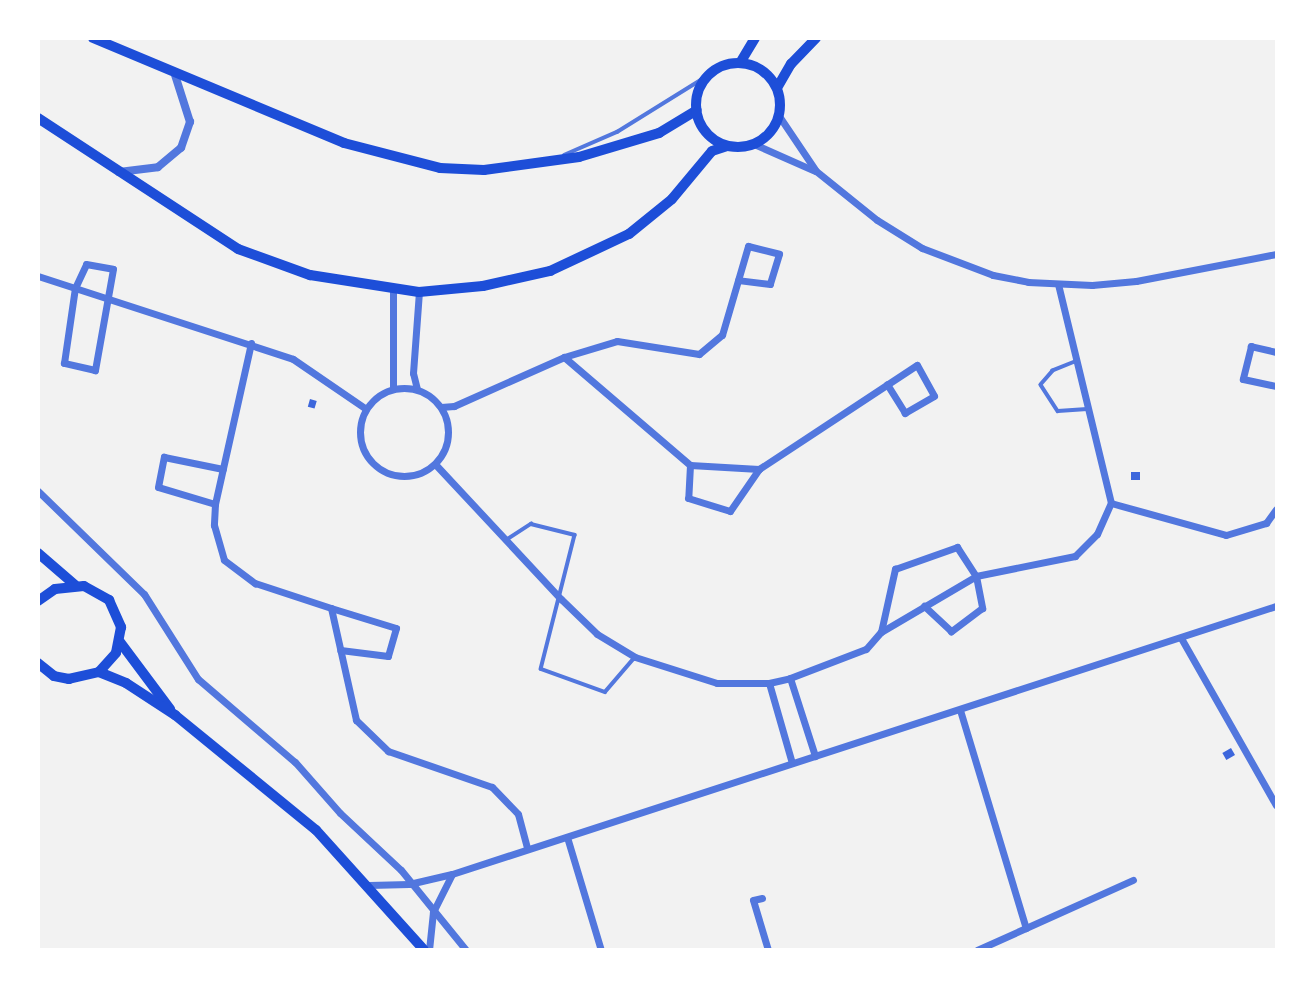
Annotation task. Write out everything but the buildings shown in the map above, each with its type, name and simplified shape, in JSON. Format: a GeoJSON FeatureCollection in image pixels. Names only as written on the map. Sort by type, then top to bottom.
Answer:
{"type":"FeatureCollection","features":[{"type":"Feature","properties":{"kind":"main road"},"geometry":{"type":"LineString","coordinates":[[93,38],[175,75],[344,143],[406,162],[484,170],[550,162],[635,142],[697,110]]}},
{"type":"Feature","properties":{"kind":"main road"},"geometry":{"type":"LineString","coordinates":[[727,146],[706,132],[697,110],[697,97],[709,75],[740,63],[755,38]]}},
{"type":"Feature","properties":{"kind":"main road"},"geometry":{"type":"LineString","coordinates":[[38,118],[116,173],[238,249],[310,275],[393,290],[419,292],[482,286],[550,271],[629,234],[672,199],[712,151],[727,146],[754,144],[765,137],[779,116],[777,88],[791,64],[816,38]]}},
{"type":"Feature","properties":{"kind":"main road"},"geometry":{"type":"LineString","coordinates":[[740,63],[762,70],[777,88]]}},
{"type":"Feature","properties":{"kind":"main road"},"geometry":{"type":"LineString","coordinates":[[38,553],[76,585],[98,591],[109,600],[119,620],[120,642],[175,715]]}},
{"type":"Feature","properties":{"kind":"main road"},"geometry":{"type":"LineString","coordinates":[[38,601],[55,589],[76,585]]}},
{"type":"Feature","properties":{"kind":"main road"},"geometry":{"type":"LineString","coordinates":[[99,672],[120,642]]}},
{"type":"Feature","properties":{"kind":"main road"},"geometry":{"type":"LineString","coordinates":[[41,668],[69,680],[99,672],[112,675],[175,715],[316,830],[427,950]]}},
{"type":"Feature","properties":{"kind":"street"},"geometry":{"type":"LineString","coordinates":[[116,173],[158,167],[181,148],[190,122],[175,75]]}},
{"type":"Feature","properties":{"kind":"street"},"geometry":{"type":"LineString","coordinates":[[779,116],[816,171]]}},
{"type":"Feature","properties":{"kind":"street"},"geometry":{"type":"LineString","coordinates":[[754,144],[816,171],[877,220],[922,248],[993,275],[1058,284],[1136,281],[1276,254]]}},
{"type":"Feature","properties":{"kind":"street"},"geometry":{"type":"LineString","coordinates":[[441,407],[454,406],[564,357],[617,341],[699,354],[722,335],[738,280],[748,246],[779,254],[770,284],[738,280]]}},
{"type":"Feature","properties":{"kind":"street"},"geometry":{"type":"LineString","coordinates":[[86,264],[113,269],[111,297],[95,370],[64,363],[75,288],[86,264]]}},
{"type":"Feature","properties":{"kind":"street"},"geometry":{"type":"LineString","coordinates":[[38,276],[111,297],[293,359],[366,409]]}},
{"type":"Feature","properties":{"kind":"street"},"geometry":{"type":"LineString","coordinates":[[435,464],[505,541],[597,634],[635,657],[717,682],[769,683],[790,678],[866,649],[881,632],[976,576],[1075,556],[1097,534],[1111,503],[1058,284]]}},
{"type":"Feature","properties":{"kind":"street"},"geometry":{"type":"LineString","coordinates":[[393,290],[393,389]]}},
{"type":"Feature","properties":{"kind":"street"},"geometry":{"type":"LineString","coordinates":[[417,389],[413,373],[419,292]]}},
{"type":"Feature","properties":{"kind":"street"},"geometry":{"type":"LineString","coordinates":[[251,343],[215,504],[214,525],[224,560],[255,583],[396,628],[388,656],[341,650]]}},
{"type":"Feature","properties":{"kind":"street"},"geometry":{"type":"LineString","coordinates":[[1276,352],[1251,346],[1243,379],[1276,386]]}},
{"type":"Feature","properties":{"kind":"street"},"geometry":{"type":"LineString","coordinates":[[564,357],[690,465],[759,469]]}},
{"type":"Feature","properties":{"kind":"street"},"geometry":{"type":"LineString","coordinates":[[690,465],[688,498],[730,511],[759,469],[887,384],[917,365],[934,396],[905,413],[887,384]]}},
{"type":"Feature","properties":{"kind":"street"},"geometry":{"type":"LineString","coordinates":[[393,389],[417,389],[441,407],[448,437],[435,464],[410,475],[383,470],[364,450],[361,422],[366,409],[393,389]]}},
{"type":"Feature","properties":{"kind":"street"},"geometry":{"type":"LineString","coordinates":[[215,504],[158,486],[164,457],[223,469]]}},
{"type":"Feature","properties":{"kind":"street"},"geometry":{"type":"LineString","coordinates":[[38,491],[144,594],[198,679],[295,762],[340,813],[401,870],[409,884],[466,950]]}},
{"type":"Feature","properties":{"kind":"street"},"geometry":{"type":"LineString","coordinates":[[1111,503],[1226,536],[1266,523],[1276,509]]}},
{"type":"Feature","properties":{"kind":"street"},"geometry":{"type":"LineString","coordinates":[[881,632],[895,569],[957,547],[976,576],[982,608],[951,631],[924,606]]}},
{"type":"Feature","properties":{"kind":"street"},"geometry":{"type":"LineString","coordinates":[[369,886],[409,884],[452,874],[1276,607]]}},
{"type":"Feature","properties":{"kind":"street"},"geometry":{"type":"LineString","coordinates":[[331,608],[356,720],[387,751],[492,787],[518,814],[527,848]]}},
{"type":"Feature","properties":{"kind":"street"},"geometry":{"type":"LineString","coordinates":[[1181,638],[1274,795],[1276,805]]}},
{"type":"Feature","properties":{"kind":"street"},"geometry":{"type":"LineString","coordinates":[[790,678],[815,756]]}},
{"type":"Feature","properties":{"kind":"street"},"geometry":{"type":"LineString","coordinates":[[769,683],[792,763]]}},
{"type":"Feature","properties":{"kind":"street"},"geometry":{"type":"LineString","coordinates":[[960,710],[1026,928]]}},
{"type":"Feature","properties":{"kind":"street"},"geometry":{"type":"LineString","coordinates":[[566,837],[601,950]]}},
{"type":"Feature","properties":{"kind":"street"},"geometry":{"type":"LineString","coordinates":[[427,950],[433,912],[452,874]]}},
{"type":"Feature","properties":{"kind":"street"},"geometry":{"type":"LineString","coordinates":[[977,950],[1133,880]]}},
{"type":"Feature","properties":{"kind":"street"},"geometry":{"type":"LineString","coordinates":[[762,898],[753,900],[768,950]]}},
{"type":"Feature","properties":{"kind":"lane"},"geometry":{"type":"LineString","coordinates":[[550,162],[617,132],[709,75]]}},
{"type":"Feature","properties":{"kind":"lane"},"geometry":{"type":"LineString","coordinates":[[1075,362],[1053,371],[1041,385],[1058,411],[1087,409]]}},
{"type":"Feature","properties":{"kind":"lane"},"geometry":{"type":"LineString","coordinates":[[505,541],[531,524],[575,535],[561,599],[541,669],[605,692],[635,657]]}}]}
